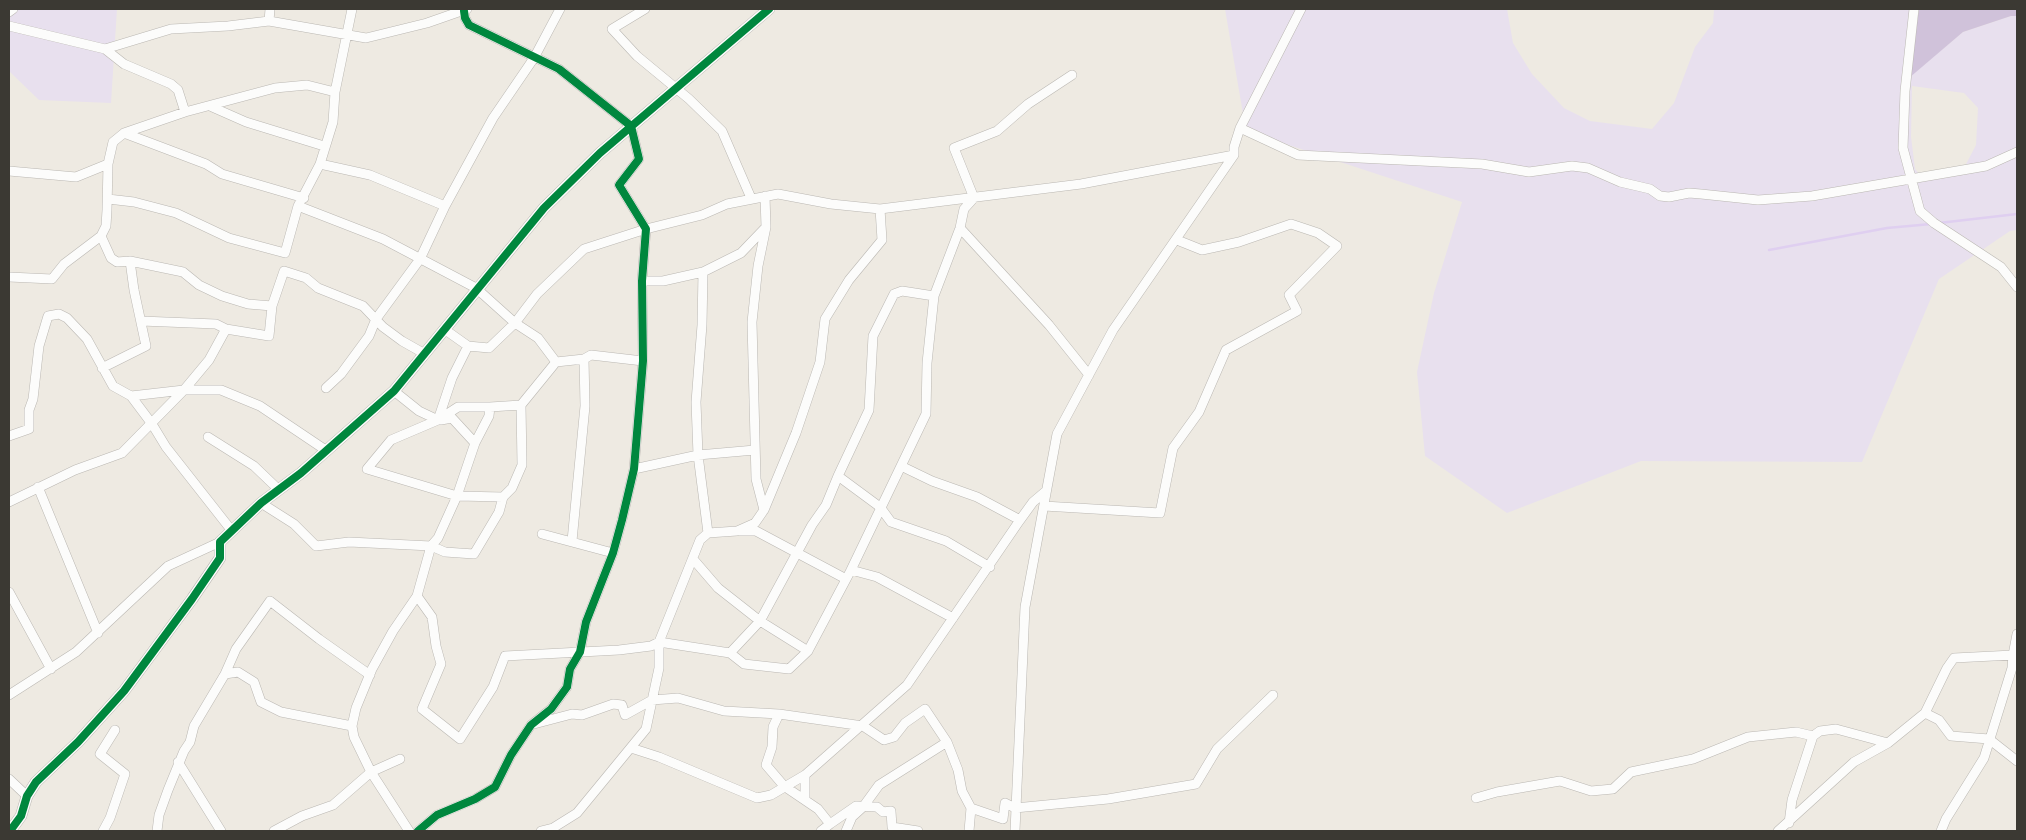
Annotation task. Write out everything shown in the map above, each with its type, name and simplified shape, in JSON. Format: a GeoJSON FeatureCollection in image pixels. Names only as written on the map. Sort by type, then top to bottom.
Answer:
{"type":"FeatureCollection","features":[{"type":"Feature","properties":{"kind":"street"},"geometry":{"type":"LineString","coordinates":[[9,12],[13,9]]}},
{"type":"Feature","properties":{"kind":"street"},"geometry":{"type":"LineString","coordinates":[[269,21],[270,9]]}},
{"type":"Feature","properties":{"kind":"street"},"geometry":{"type":"LineString","coordinates":[[108,199],[134,202],[176,213],[229,238],[285,252],[301,202],[320,164],[324,146],[333,122],[335,92],[352,9]]}},
{"type":"Feature","properties":{"kind":"street"},"geometry":{"type":"LineString","coordinates":[[326,388],[341,374],[369,336],[376,319],[420,259],[445,206],[493,118],[534,58],[560,9]]}},
{"type":"Feature","properties":{"kind":"street"},"geometry":{"type":"LineString","coordinates":[[646,9],[612,29],[637,56],[676,88],[722,131],[751,198]]}},
{"type":"Feature","properties":{"kind":"street"},"geometry":{"type":"LineString","coordinates":[[1015,831],[1022,714],[1025,608],[1057,434],[1113,330],[1234,155],[1234,147],[1240,128],[1301,9]]}},
{"type":"Feature","properties":{"kind":"street"},"geometry":{"type":"LineString","coordinates":[[1914,9],[1904,91],[1903,148],[1920,211],[1934,223],[2001,267],[2017,287]]}},
{"type":"Feature","properties":{"kind":"street"},"geometry":{"type":"LineString","coordinates":[[104,49],[171,29],[228,26],[269,21],[347,33],[366,38],[427,23],[466,10]]}},
{"type":"Feature","properties":{"kind":"street"},"geometry":{"type":"LineString","coordinates":[[418,831],[437,816],[475,799],[495,787],[511,755],[531,725],[551,709],[567,687],[570,669],[580,652],[586,622],[613,553],[634,469],[643,361],[642,280],[646,229],[619,185],[639,159],[631,126],[559,69],[470,25],[464,18],[466,10]]}},
{"type":"Feature","properties":{"kind":"street"},"geometry":{"type":"LineString","coordinates":[[9,695],[76,652],[168,566],[220,542],[261,503],[326,451],[394,391],[476,288],[544,208],[600,152],[676,88],[761,11]]}},
{"type":"Feature","properties":{"kind":"street"},"geometry":{"type":"LineString","coordinates":[[9,26],[104,49],[124,64],[171,84],[178,90],[184,112]]}},
{"type":"Feature","properties":{"kind":"street"},"geometry":{"type":"LineString","coordinates":[[974,198],[954,148],[997,131],[1028,104],[1072,75]]}},
{"type":"Feature","properties":{"kind":"street"},"geometry":{"type":"LineString","coordinates":[[9,277],[52,279],[64,264],[101,236],[106,226],[108,164],[113,142],[124,133],[184,112],[212,107],[283,88],[307,85],[335,92]]}},
{"type":"Feature","properties":{"kind":"street"},"geometry":{"type":"LineString","coordinates":[[212,107],[246,122],[324,146]]}},
{"type":"Feature","properties":{"kind":"street"},"geometry":{"type":"LineString","coordinates":[[1240,128],[1298,155],[1482,164],[1529,172],[1572,166],[1588,168],[1620,182],[1650,189],[1660,196],[1669,197],[1689,193],[1758,200],[1812,196],[1986,166],[2017,152]]}},
{"type":"Feature","properties":{"kind":"street"},"geometry":{"type":"LineString","coordinates":[[124,133],[206,164],[222,174],[301,202],[383,239],[476,288],[515,323],[538,338],[556,362]]}},
{"type":"Feature","properties":{"kind":"street"},"geometry":{"type":"LineString","coordinates":[[444,329],[468,346],[489,348],[515,323],[537,294],[584,249],[646,229],[702,215],[727,204],[751,198],[778,194],[831,204],[880,209],[1081,184],[1234,155]]}},
{"type":"Feature","properties":{"kind":"street"},"geometry":{"type":"LineString","coordinates":[[9,171],[76,177],[108,164]]}},
{"type":"Feature","properties":{"kind":"street"},"geometry":{"type":"LineString","coordinates":[[320,164],[370,175],[445,206]]}},
{"type":"Feature","properties":{"kind":"street"},"geometry":{"type":"LineString","coordinates":[[764,196],[766,227],[758,266],[752,322],[756,479],[764,510]]}},
{"type":"Feature","properties":{"kind":"street"},"geometry":{"type":"LineString","coordinates":[[417,596],[432,617],[436,646],[441,664],[422,709],[460,739],[492,687],[505,656],[619,650],[651,646],[659,642],[730,653],[744,664],[789,670],[808,651],[851,570],[926,414],[927,363],[934,296],[960,228],[964,209],[974,198]]}},
{"type":"Feature","properties":{"kind":"street"},"geometry":{"type":"LineString","coordinates":[[737,531],[755,523],[764,510],[796,432],[820,362],[825,319],[849,280],[882,240],[880,209]]}},
{"type":"Feature","properties":{"kind":"street"},"geometry":{"type":"LineString","coordinates":[[1044,506],[1160,513],[1173,448],[1198,412],[1226,350],[1297,311],[1289,295],[1337,246],[1318,233],[1291,224],[1239,242],[1202,250],[1177,240]]}},
{"type":"Feature","properties":{"kind":"street"},"geometry":{"type":"LineString","coordinates":[[642,280],[663,281],[702,272],[741,253],[766,227]]}},
{"type":"Feature","properties":{"kind":"street"},"geometry":{"type":"LineString","coordinates":[[960,228],[1024,296],[1089,375]]}},
{"type":"Feature","properties":{"kind":"street"},"geometry":{"type":"LineString","coordinates":[[101,236],[111,258],[116,262],[130,261],[183,272],[199,285],[222,296],[248,304],[272,306]]}},
{"type":"Feature","properties":{"kind":"street"},"geometry":{"type":"LineString","coordinates":[[102,368],[146,346],[130,261]]}},
{"type":"Feature","properties":{"kind":"street"},"geometry":{"type":"LineString","coordinates":[[141,320],[216,324],[226,329],[269,336],[272,306],[284,272],[306,278],[318,288],[363,306],[402,341],[425,354]]}},
{"type":"Feature","properties":{"kind":"street"},"geometry":{"type":"LineString","coordinates":[[702,272],[702,325],[696,402],[698,455],[708,534]]}},
{"type":"Feature","properties":{"kind":"street"},"geometry":{"type":"LineString","coordinates":[[730,653],[760,621],[799,553],[812,525],[826,505],[869,410],[873,336],[894,294],[902,291],[934,296]]}},
{"type":"Feature","properties":{"kind":"street"},"geometry":{"type":"LineString","coordinates":[[9,436],[29,429],[29,410],[33,399],[36,368],[48,316],[59,314],[67,318],[87,339],[113,386],[131,396],[166,446],[232,531]]}},
{"type":"Feature","properties":{"kind":"street"},"geometry":{"type":"LineString","coordinates":[[9,502],[75,470],[122,453],[184,390],[209,360],[226,329]]}},
{"type":"Feature","properties":{"kind":"street"},"geometry":{"type":"LineString","coordinates":[[438,420],[452,378],[468,346]]}},
{"type":"Feature","properties":{"kind":"street"},"geometry":{"type":"LineString","coordinates":[[261,503],[294,524],[316,546],[349,542],[432,546],[445,552],[474,554],[499,512],[503,497],[512,488],[522,465],[521,405],[556,362],[584,359],[591,355],[643,361]]}},
{"type":"Feature","properties":{"kind":"street"},"geometry":{"type":"LineString","coordinates":[[572,541],[585,406],[584,359]]}},
{"type":"Feature","properties":{"kind":"street"},"geometry":{"type":"LineString","coordinates":[[131,396],[184,390],[221,390],[260,406],[326,451]]}},
{"type":"Feature","properties":{"kind":"street"},"geometry":{"type":"LineString","coordinates":[[394,391],[420,411],[438,420],[452,418],[475,443]]}},
{"type":"Feature","properties":{"kind":"street"},"geometry":{"type":"LineString","coordinates":[[503,497],[457,496],[367,469],[391,440],[438,420],[458,407],[521,405]]}},
{"type":"Feature","properties":{"kind":"street"},"geometry":{"type":"LineString","coordinates":[[409,831],[371,772],[354,737],[352,726],[356,708],[392,631],[417,596],[432,546],[438,538],[457,496],[475,443],[489,416],[490,406]]}},
{"type":"Feature","properties":{"kind":"street"},"geometry":{"type":"LineString","coordinates":[[208,437],[254,466],[278,489]]}},
{"type":"Feature","properties":{"kind":"street"},"geometry":{"type":"LineString","coordinates":[[634,469],[698,455],[755,450]]}},
{"type":"Feature","properties":{"kind":"street"},"geometry":{"type":"LineString","coordinates":[[901,466],[932,481],[977,497],[1020,520]]}},
{"type":"Feature","properties":{"kind":"street"},"geometry":{"type":"LineString","coordinates":[[838,476],[880,507],[891,522],[946,541],[990,567]]}},
{"type":"Feature","properties":{"kind":"street"},"geometry":{"type":"LineString","coordinates":[[38,488],[98,633]]}},
{"type":"Feature","properties":{"kind":"street"},"geometry":{"type":"LineString","coordinates":[[631,748],[659,757],[757,798],[771,795],[805,775],[863,726],[907,685],[990,567],[1020,520],[1033,502],[1046,491]]}},
{"type":"Feature","properties":{"kind":"street"},"geometry":{"type":"LineString","coordinates":[[541,831],[553,828],[577,813],[646,729],[659,668],[659,642],[694,559],[700,540],[708,534],[756,531],[846,579]]}},
{"type":"Feature","properties":{"kind":"street"},"geometry":{"type":"LineString","coordinates":[[542,534],[613,553]]}},
{"type":"Feature","properties":{"kind":"street"},"geometry":{"type":"LineString","coordinates":[[10,831],[21,816],[27,796],[36,782],[78,742],[124,691],[220,558],[220,542]]}},
{"type":"Feature","properties":{"kind":"street"},"geometry":{"type":"LineString","coordinates":[[694,559],[718,588],[760,621],[808,651]]}},
{"type":"Feature","properties":{"kind":"street"},"geometry":{"type":"LineString","coordinates":[[851,570],[877,577],[953,618]]}},
{"type":"Feature","properties":{"kind":"street"},"geometry":{"type":"LineString","coordinates":[[9,592],[51,669]]}},
{"type":"Feature","properties":{"kind":"street"},"geometry":{"type":"LineString","coordinates":[[157,831],[160,815],[178,762],[190,742],[194,726],[225,674],[245,634],[270,601],[370,675]]}},
{"type":"Feature","properties":{"kind":"street"},"geometry":{"type":"LineString","coordinates":[[1941,831],[1946,819],[1984,758],[2012,668],[2017,634]]}},
{"type":"Feature","properties":{"kind":"street"},"geometry":{"type":"LineString","coordinates":[[1778,831],[1854,762],[1888,743],[1925,713],[1946,668],[1954,658],[2013,655]]}},
{"type":"Feature","properties":{"kind":"street"},"geometry":{"type":"LineString","coordinates":[[225,674],[238,672],[254,682],[261,702],[281,712],[352,726]]}},
{"type":"Feature","properties":{"kind":"street"},"geometry":{"type":"LineString","coordinates":[[972,808],[1003,819],[1005,803],[1015,808],[1108,799],[1196,784],[1217,748],[1240,729],[1273,695]]}},
{"type":"Feature","properties":{"kind":"street"},"geometry":{"type":"LineString","coordinates":[[531,725],[572,714],[582,715],[613,704],[622,706],[625,715],[652,700],[678,698],[724,711],[779,714],[863,726],[884,740],[888,740],[900,731],[905,723],[926,709],[947,742],[958,770],[962,791],[972,808],[969,831]]}},
{"type":"Feature","properties":{"kind":"street"},"geometry":{"type":"LineString","coordinates":[[1925,713],[1939,720],[1951,736],[1989,739],[2017,760]]}},
{"type":"Feature","properties":{"kind":"street"},"geometry":{"type":"LineString","coordinates":[[779,714],[773,727],[772,747],[766,765],[784,786],[818,809],[830,824]]}},
{"type":"Feature","properties":{"kind":"street"},"geometry":{"type":"LineString","coordinates":[[1789,823],[1792,800],[1813,736],[1820,731],[1836,729],[1888,743]]}},
{"type":"Feature","properties":{"kind":"street"},"geometry":{"type":"LineString","coordinates":[[103,831],[110,818],[125,774],[100,754],[114,730]]}},
{"type":"Feature","properties":{"kind":"street"},"geometry":{"type":"LineString","coordinates":[[1476,798],[1560,781],[1591,791],[1613,789],[1631,772],[1693,759],[1748,737],[1796,732],[1813,736]]}},
{"type":"Feature","properties":{"kind":"street"},"geometry":{"type":"LineString","coordinates":[[846,831],[852,817],[863,807],[879,785],[947,742]]}},
{"type":"Feature","properties":{"kind":"street"},"geometry":{"type":"LineString","coordinates":[[274,831],[302,816],[334,806],[371,772],[400,758]]}},
{"type":"Feature","properties":{"kind":"street"},"geometry":{"type":"LineString","coordinates":[[178,762],[220,831]]}},
{"type":"Feature","properties":{"kind":"street"},"geometry":{"type":"LineString","coordinates":[[805,775],[805,800]]}},
{"type":"Feature","properties":{"kind":"street"},"geometry":{"type":"LineString","coordinates":[[9,779],[27,796]]}},
{"type":"Feature","properties":{"kind":"street"},"geometry":{"type":"LineString","coordinates":[[821,831],[856,806],[877,808],[883,812],[892,811],[892,827],[918,831]]}},
{"type":"Feature","properties":{"kind":"shaded area"},"geometry":{"type":"Polygon","coordinates":[[[9,9],[117,9],[111,103],[39,100],[9,71],[9,9]]]}},
{"type":"Feature","properties":{"kind":"shaded area"},"geometry":{"type":"Polygon","coordinates":[[[1225,9],[1507,9],[1513,43],[1532,74],[1564,108],[1590,121],[1652,129],[1674,103],[1695,47],[1713,23],[1714,9],[1919,9],[1909,77],[1963,32],[2011,16],[2017,16],[2017,230],[2010,231],[1939,279],[1862,462],[1641,461],[1507,513],[1425,456],[1417,372],[1434,293],[1462,202],[1246,131],[1225,9]],[[1912,86],[1911,137],[1915,169],[1921,176],[1964,168],[1976,145],[1978,108],[1964,93],[1912,86]]]}},
{"type":"Feature","properties":{"kind":"shaded area"},"geometry":{"type":"Polygon","coordinates":[[[1919,9],[2017,9],[2017,16],[2011,16],[1963,32],[1909,78],[1919,9]]]}},
{"type":"Feature","properties":{"kind":"waterway"},"geometry":{"type":"LineString","coordinates":[[1939,223],[2017,214]]}},
{"type":"Feature","properties":{"kind":"waterway"},"geometry":{"type":"LineString","coordinates":[[1769,250],[1887,228],[1931,224]]}},
{"type":"Feature","properties":{"kind":"cycle path"},"geometry":{"type":"LineString","coordinates":[[10,831],[21,816],[27,796],[36,782],[78,742],[124,691],[192,599],[220,558],[220,542],[261,503],[301,473],[394,391],[544,208],[600,153],[769,9]]}},
{"type":"Feature","properties":{"kind":"cycle path"},"geometry":{"type":"LineString","coordinates":[[418,831],[437,815],[475,799],[495,787],[511,755],[531,725],[551,709],[567,687],[570,669],[580,652],[586,622],[613,553],[634,469],[643,361],[642,281],[646,229],[619,185],[639,159],[631,126],[559,69],[469,25],[464,11]]}}]}
